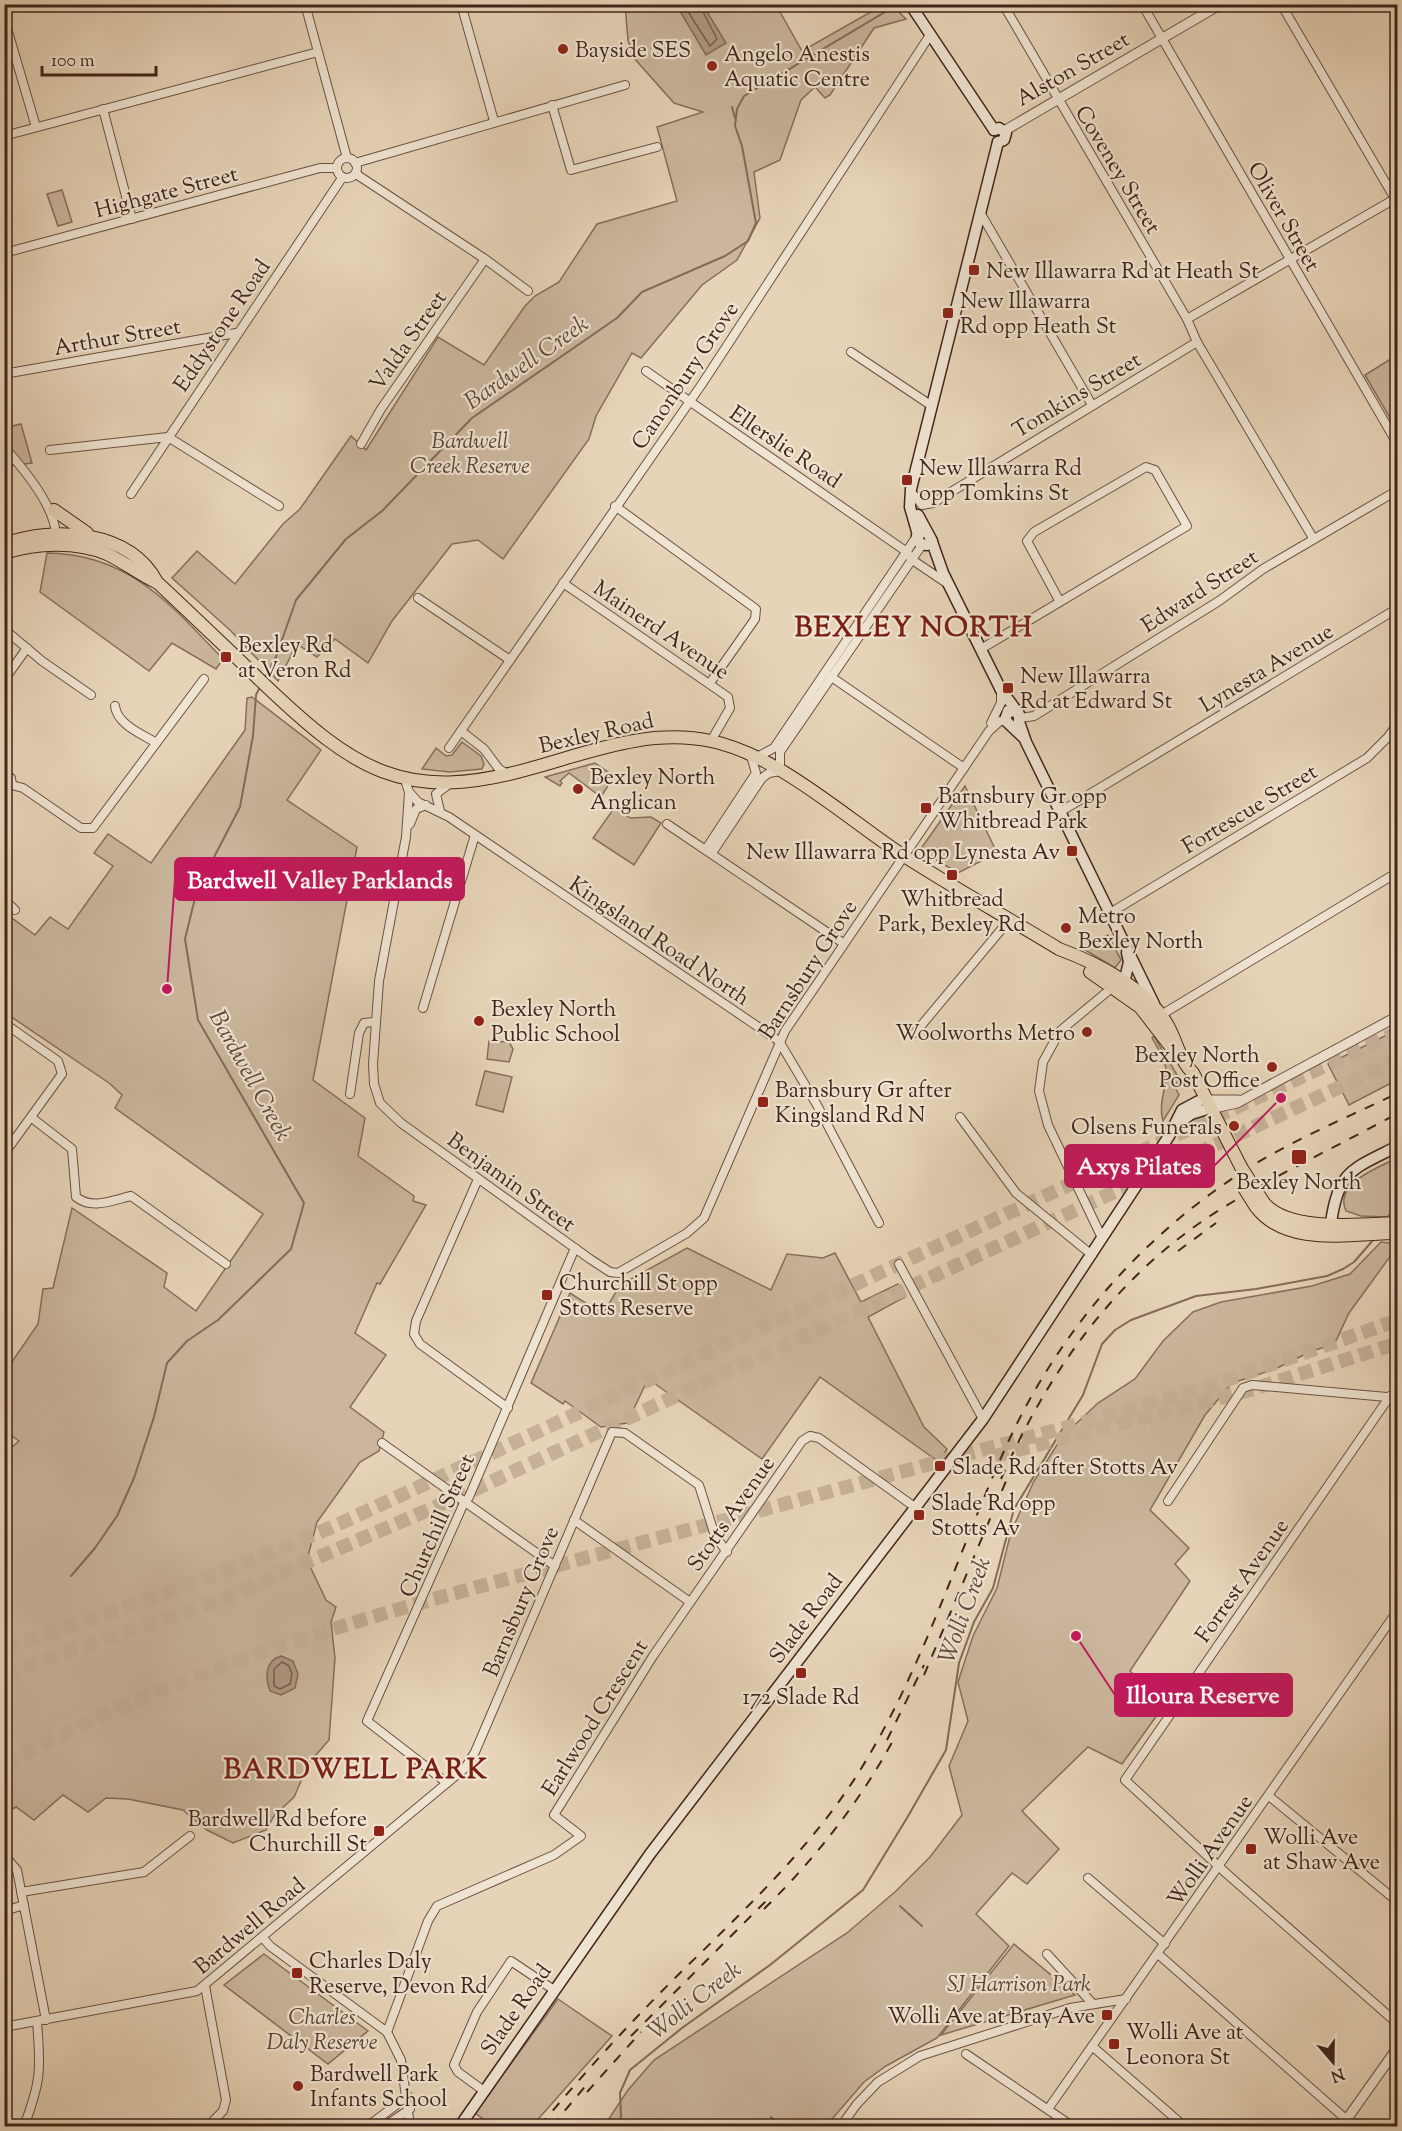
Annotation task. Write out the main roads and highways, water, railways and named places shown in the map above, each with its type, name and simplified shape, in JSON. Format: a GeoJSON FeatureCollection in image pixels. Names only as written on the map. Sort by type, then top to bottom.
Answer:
{"type":"FeatureCollection","features":[{"type":"Feature","properties":{"kind":"main road"},"geometry":{"type":"LineString","coordinates":[[910,4],[999,130],[992,138],[998,142],[910,495],[910,507],[923,539],[943,573],[1001,690],[1012,718],[1110,913],[1128,958],[1119,979]]}},
{"type":"Feature","properties":{"kind":"main road"},"geometry":{"type":"LineString","coordinates":[[923,539],[915,496],[932,408]]}},
{"type":"Feature","properties":{"kind":"main road"},"geometry":{"type":"LineString","coordinates":[[51,507],[96,539]]}},
{"type":"Feature","properties":{"kind":"main road","name":"Bexley Road"},"geometry":{"type":"LineString","coordinates":[[4,544],[60,539],[96,539],[134,556],[151,571],[157,582]]}},
{"type":"Feature","properties":{"kind":"main road","name":"Bexley Road"},"geometry":{"type":"LineString","coordinates":[[4,553],[60,539],[106,554],[157,582],[316,732],[341,751],[365,764],[404,777],[450,783],[477,781],[640,739],[679,737],[711,741],[753,755],[904,855],[1059,948],[1074,962],[1119,979],[1159,1012],[1178,1046],[1183,1061]]}},
{"type":"Feature","properties":{"kind":"main road"},"geometry":{"type":"LineString","coordinates":[[1124,947],[1159,1012]]}},
{"type":"Feature","properties":{"kind":"main road","name":"Bexley Road"},"geometry":{"type":"LineString","coordinates":[[1119,979],[1126,995],[1147,1014],[1193,1073],[1204,1105],[1238,1169],[1270,1222],[1285,1229],[1396,1230]]}},
{"type":"Feature","properties":{"kind":"main road","name":"Slade Road"},"geometry":{"type":"LineString","coordinates":[[460,2127],[650,1854],[983,1419],[1173,1128],[1204,1105]]}},
{"type":"Feature","properties":{"kind":"main road"},"geometry":{"type":"LineString","coordinates":[[1331,1229],[1335,1197],[1347,1175],[1398,1146]]}},
{"type":"Feature","properties":{"kind":"water"},"geometry":{"type":"Polygon","coordinates":[[[703,5],[726,43],[706,55],[677,6],[703,5]]]}},
{"type":"Feature","properties":{"kind":"water"},"geometry":{"type":"Polygon","coordinates":[[[281,1656],[293,1661],[298,1674],[295,1688],[281,1695],[270,1691],[267,1675],[269,1666],[281,1656]]]}},
{"type":"Feature","properties":{"kind":"waterway","name":"Bardwell Creek"},"geometry":{"type":"LineString","coordinates":[[264,679],[276,657],[296,600],[346,539],[382,511],[472,418],[617,318],[642,292],[725,256],[748,241],[756,223],[742,146],[735,126],[737,109],[744,96],[890,9]]}},
{"type":"Feature","properties":{"kind":"waterway","name":"Bardwell Creek"},"geometry":{"type":"LineString","coordinates":[[732,107],[735,118]]}},
{"type":"Feature","properties":{"kind":"waterway","name":"Bardwell Creek"},"geometry":{"type":"LineString","coordinates":[[71,1576],[95,1548],[117,1516],[134,1478],[154,1417],[167,1363],[187,1341],[218,1320],[291,1249],[304,1203],[198,1020],[185,939],[197,890],[240,807],[253,736],[256,695],[260,687]]}},
{"type":"Feature","properties":{"kind":"waterway","name":"Wolli Creek"},"geometry":{"type":"LineString","coordinates":[[618,2126],[621,2117],[620,2093],[630,2070],[682,2028],[770,1965],[863,1890],[946,1750],[959,1663],[974,1622],[993,1588],[1014,1509],[1083,1395],[1102,1344],[1115,1330],[1131,1320],[1196,1296],[1256,1289],[1327,1276],[1354,1262],[1374,1239]]}},
{"type":"Feature","properties":{"kind":"waterway"},"geometry":{"type":"LineString","coordinates":[[900,1906],[922,1926]]}},
{"type":"Feature","properties":{"kind":"waterway"},"geometry":{"type":"LineString","coordinates":[[771,2117],[781,2126]]}},
{"type":"Feature","properties":{"kind":"tunnel"},"geometry":{"type":"LineString","coordinates":[[4,1648],[173,1590],[339,1524],[1398,1032]]}},
{"type":"Feature","properties":{"kind":"tunnel"},"geometry":{"type":"LineString","coordinates":[[4,1674],[222,1599],[465,1494],[1398,1060]]}},
{"type":"Feature","properties":{"kind":"tunnel"},"geometry":{"type":"LineString","coordinates":[[4,1765],[76,1728],[148,1696],[220,1667],[368,1618],[1108,1416],[1201,1389],[1398,1320]]}},
{"type":"Feature","properties":{"kind":"tunnel"},"geometry":{"type":"LineString","coordinates":[[995,1456],[1250,1390],[1398,1343]]}},
{"type":"Feature","properties":{"kind":"railway"},"geometry":{"type":"LineString","coordinates":[[540,2126],[622,2032],[773,1881],[818,1829],[859,1772],[901,1695],[1004,1451],[1025,1407],[1077,1326],[1108,1288],[1176,1221],[1255,1164],[1325,1127],[1398,1093]]}},
{"type":"Feature","properties":{"kind":"railway"},"geometry":{"type":"LineString","coordinates":[[1001,1479],[1039,1403],[1062,1367],[1086,1332],[1143,1269],[1175,1241],[1210,1216],[1279,1176],[1398,1113]]}},
{"type":"Feature","properties":{"kind":"railway"},"geometry":{"type":"LineString","coordinates":[[1178,1251],[1216,1223]]}},
{"type":"Feature","properties":{"kind":"railway"},"geometry":{"type":"LineString","coordinates":[[924,1675],[1009,1474]]}},
{"type":"Feature","properties":{"kind":"railway"},"geometry":{"type":"LineString","coordinates":[[887,1740],[924,1665]]}},
{"type":"Feature","properties":{"kind":"railway"},"geometry":{"type":"LineString","coordinates":[[764,1909],[837,1827],[883,1759],[896,1735]]}},
{"type":"Feature","properties":{"kind":"railway"},"geometry":{"type":"LineString","coordinates":[[631,2036],[767,1900]]}},
{"type":"Feature","properties":{"kind":"railway"},"geometry":{"type":"LineString","coordinates":[[587,2092],[641,2032]]}},
{"type":"Feature","properties":{"kind":"railway"},"geometry":{"type":"LineString","coordinates":[[552,2126],[588,2083]]}},
{"type":"Feature","properties":{"kind":"place","name":"Bayside SES"},"geometry":{"type":"Point","coordinates":[563,49]}},
{"type":"Feature","properties":{"kind":"place","name":"Angelo Anestis Aquatic Centre"},"geometry":{"type":"Point","coordinates":[712,66]}},
{"type":"Feature","properties":{"kind":"place","name":"New Illawarra Rd at Heath St"},"geometry":{"type":"Point","coordinates":[974,270]}},
{"type":"Feature","properties":{"kind":"place","name":"New Illawarra Rd opp Heath St"},"geometry":{"type":"Point","coordinates":[948,313]}},
{"type":"Feature","properties":{"kind":"place","name":"New Illawarra Rd opp Tomkins St"},"geometry":{"type":"Point","coordinates":[907,480]}},
{"type":"Feature","properties":{"kind":"place","name":"Bexley Rd at Veron Rd"},"geometry":{"type":"Point","coordinates":[226,657]}},
{"type":"Feature","properties":{"kind":"place","name":"New Illawarra Rd at Edward St"},"geometry":{"type":"Point","coordinates":[1008,688]}},
{"type":"Feature","properties":{"kind":"place","name":"Bexley North Anglican"},"geometry":{"type":"Point","coordinates":[578,789]}},
{"type":"Feature","properties":{"kind":"place","name":"Barnsbury Gr opp Whitbread Park"},"geometry":{"type":"Point","coordinates":[926,808]}},
{"type":"Feature","properties":{"kind":"place","name":"New Illawarra Rd opp Lynesta Av"},"geometry":{"type":"Point","coordinates":[1072,851]}},
{"type":"Feature","properties":{"kind":"place","name":"Whitbread Park, Bexley Rd"},"geometry":{"type":"Point","coordinates":[952,875]}},
{"type":"Feature","properties":{"kind":"place","name":"Metro Bexley North"},"geometry":{"type":"Point","coordinates":[1066,928]}},
{"type":"Feature","properties":{"kind":"place","name":"Bardwell Valley Parklands"},"geometry":{"type":"Point","coordinates":[167,989]}},
{"type":"Feature","properties":{"kind":"place","name":"Bexley North Public School"},"geometry":{"type":"Point","coordinates":[479,1021]}},
{"type":"Feature","properties":{"kind":"place","name":"Woolworths Metro"},"geometry":{"type":"Point","coordinates":[1087,1032]}},
{"type":"Feature","properties":{"kind":"place","name":"Bexley North Post Office"},"geometry":{"type":"Point","coordinates":[1272,1067]}},
{"type":"Feature","properties":{"kind":"place","name":"Axys Pilates"},"geometry":{"type":"Point","coordinates":[1281,1098]}},
{"type":"Feature","properties":{"kind":"place","name":"Barnsbury Gr after Kingsland Rd N"},"geometry":{"type":"Point","coordinates":[763,1102]}},
{"type":"Feature","properties":{"kind":"place","name":"Olsens Funerals"},"geometry":{"type":"Point","coordinates":[1234,1126]}},
{"type":"Feature","properties":{"kind":"place","name":"Bexley North"},"geometry":{"type":"Point","coordinates":[1299,1157]}},
{"type":"Feature","properties":{"kind":"place","name":"Churchill St opp Stotts Reserve"},"geometry":{"type":"Point","coordinates":[547,1295]}},
{"type":"Feature","properties":{"kind":"place","name":"Slade Rd after Stotts Av"},"geometry":{"type":"Point","coordinates":[940,1466]}},
{"type":"Feature","properties":{"kind":"place","name":"Slade Rd opp Stotts Av"},"geometry":{"type":"Point","coordinates":[919,1515]}},
{"type":"Feature","properties":{"kind":"place","name":"Illoura Reserve"},"geometry":{"type":"Point","coordinates":[1076,1636]}},
{"type":"Feature","properties":{"kind":"place","name":"172 Slade Rd"},"geometry":{"type":"Point","coordinates":[801,1673]}},
{"type":"Feature","properties":{"kind":"place","name":"Bardwell Rd before Churchill St"},"geometry":{"type":"Point","coordinates":[379,1831]}},
{"type":"Feature","properties":{"kind":"place","name":"Wolli Ave at Shaw Ave"},"geometry":{"type":"Point","coordinates":[1251,1849]}},
{"type":"Feature","properties":{"kind":"place","name":"Charles Daly Reserve, Devon Rd"},"geometry":{"type":"Point","coordinates":[297,1973]}},
{"type":"Feature","properties":{"kind":"place","name":"Wolli Ave at Bray Ave"},"geometry":{"type":"Point","coordinates":[1107,2015]}},
{"type":"Feature","properties":{"kind":"place","name":"Wolli Ave at Leonora St"},"geometry":{"type":"Point","coordinates":[1114,2044]}},
{"type":"Feature","properties":{"kind":"place","name":"Bardwell Park Infants School"},"geometry":{"type":"Point","coordinates":[298,2086]}},
{"type":"Feature","properties":{"kind":"district","name":"BEXLEY NORTH"},"geometry":{"type":"Point","coordinates":[914,626]}},
{"type":"Feature","properties":{"kind":"district","name":"BARDWELL PARK"},"geometry":{"type":"Point","coordinates":[356,1768]}},
{"type":"Feature","properties":{"kind":"park label","name":"Bardwell Creek Reserve"},"geometry":{"type":"Point","coordinates":[470,452]}},
{"type":"Feature","properties":{"kind":"park label","name":"SJ Harrison Park"},"geometry":{"type":"Point","coordinates":[1019,1983]}},
{"type":"Feature","properties":{"kind":"park label","name":"Charles Daly Reserve"},"geometry":{"type":"Point","coordinates":[322,2028]}}]}
